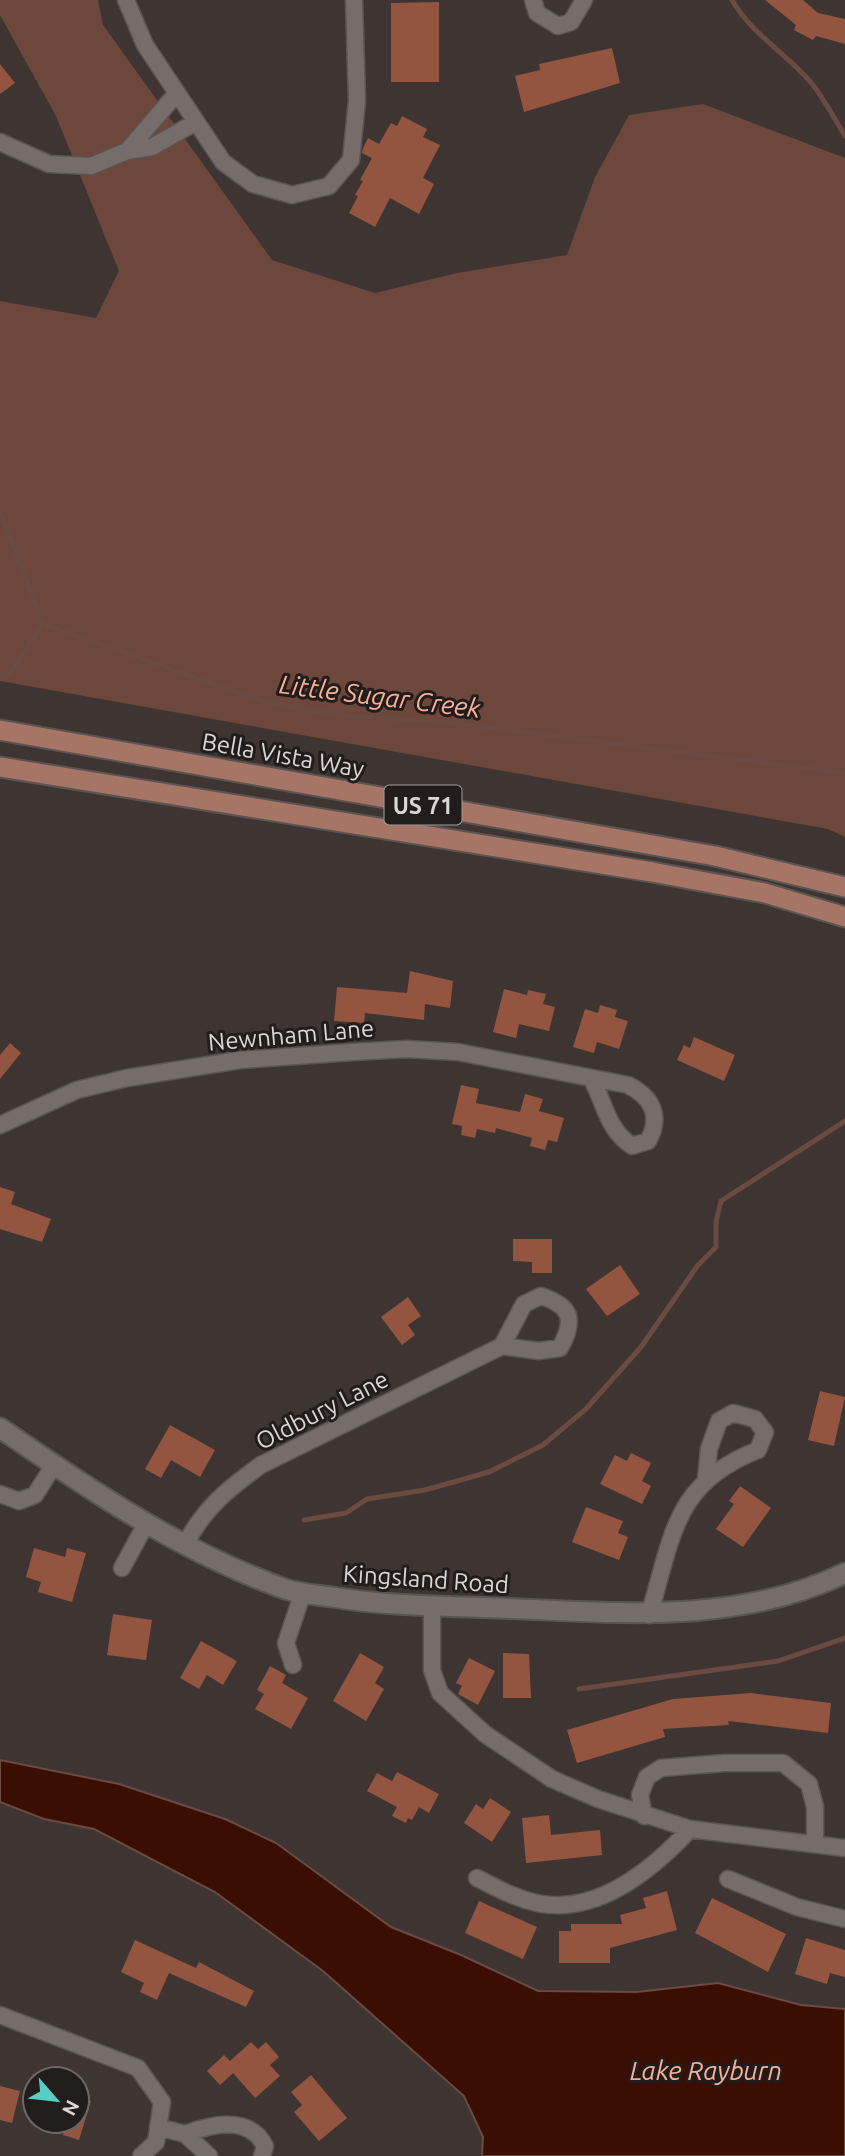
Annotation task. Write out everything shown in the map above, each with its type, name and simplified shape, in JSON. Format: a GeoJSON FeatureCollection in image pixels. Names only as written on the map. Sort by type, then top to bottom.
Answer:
{"type":"FeatureCollection","features":[{"type":"Feature","properties":{"kind":"main road","name":"Bella Vista Way"},"geometry":{"type":"LineString","coordinates":[[0,730],[715,856],[845,887]]}},
{"type":"Feature","properties":{"kind":"main road","name":"US 71"},"geometry":{"type":"LineString","coordinates":[[0,767],[652,872],[765,893],[845,917]]}},
{"type":"Feature","properties":{"kind":"street"},"geometry":{"type":"LineString","coordinates":[[126,0],[145,45],[223,162],[253,184],[292,195],[329,186],[351,160],[357,101],[354,0]]}},
{"type":"Feature","properties":{"kind":"street"},"geometry":{"type":"LineString","coordinates":[[533,0],[537,13],[558,26],[571,22],[584,0]]}},
{"type":"Feature","properties":{"kind":"street"},"geometry":{"type":"LineString","coordinates":[[127,151],[177,93]]}},
{"type":"Feature","properties":{"kind":"street"},"geometry":{"type":"LineString","coordinates":[[0,142],[49,164],[91,166],[127,151],[152,147],[196,121]]}},
{"type":"Feature","properties":{"kind":"street","name":"Newnham Lane"},"geometry":{"type":"LineString","coordinates":[[0,1125],[76,1090],[127,1078],[229,1062],[406,1049],[458,1052],[628,1085],[642,1092],[655,1109],[656,1128],[648,1141],[632,1146],[616,1136],[607,1121],[604,1103],[592,1080]]}},
{"type":"Feature","properties":{"kind":"street","name":"Oldbury Lane"},"geometry":{"type":"LineString","coordinates":[[186,1545],[206,1510],[261,1465],[502,1346]]}},
{"type":"Feature","properties":{"kind":"street","name":"Kingsland Road"},"geometry":{"type":"LineString","coordinates":[[0,1428],[146,1524],[233,1569],[303,1592],[379,1605],[649,1615],[735,1607],[824,1583],[845,1573]]}},
{"type":"Feature","properties":{"kind":"street"},"geometry":{"type":"LineString","coordinates":[[0,1494],[19,1501],[36,1495],[54,1465]]}},
{"type":"Feature","properties":{"kind":"street"},"geometry":{"type":"LineString","coordinates":[[649,1615],[678,1518],[694,1489],[706,1479]]}},
{"type":"Feature","properties":{"kind":"street"},"geometry":{"type":"LineString","coordinates":[[122,1568],[146,1524]]}},
{"type":"Feature","properties":{"kind":"street"},"geometry":{"type":"LineString","coordinates":[[293,1665],[286,1643],[303,1592]]}},
{"type":"Feature","properties":{"kind":"street"},"geometry":{"type":"LineString","coordinates":[[432,1608],[432,1670],[440,1693],[458,1712],[516,1758],[552,1779],[644,1816],[690,1829],[845,1847]]}},
{"type":"Feature","properties":{"kind":"street"},"geometry":{"type":"LineString","coordinates":[[644,1816],[640,1795],[647,1777],[662,1768],[724,1763],[783,1763],[809,1784],[816,1807],[815,1844]]}},
{"type":"Feature","properties":{"kind":"street"},"geometry":{"type":"LineString","coordinates":[[477,1878],[509,1895],[544,1904],[580,1902],[613,1890],[641,1874],[663,1858],[690,1829]]}},
{"type":"Feature","properties":{"kind":"street"},"geometry":{"type":"LineString","coordinates":[[728,1879],[797,1907],[845,1919]]}},
{"type":"Feature","properties":{"kind":"street"},"geometry":{"type":"LineString","coordinates":[[0,2015],[138,2068],[162,2102],[156,2142],[141,2156]]}},
{"type":"Feature","properties":{"kind":"street"},"geometry":{"type":"LineString","coordinates":[[185,2134],[203,2127],[231,2124],[250,2129],[260,2136],[265,2146],[262,2156]]}},
{"type":"Feature","properties":{"kind":"street"},"geometry":{"type":"LineString","coordinates":[[158,2127],[185,2134],[209,2156]]}},
{"type":"Feature","properties":{"kind":"shaded area"},"geometry":{"type":"Polygon","coordinates":[[[0,0],[98,0],[103,25],[272,260],[375,293],[457,273],[567,255],[595,177],[629,115],[703,104],[845,158],[845,837],[828,829],[0,681],[0,301],[96,318],[119,271],[56,116],[0,15],[0,0]]]}},
{"type":"Feature","properties":{"kind":"water","name":"Lake Rayburn"},"geometry":{"type":"Polygon","coordinates":[[[0,1760],[119,1784],[225,1819],[276,1843],[391,1927],[461,1955],[538,1991],[637,1992],[718,1983],[801,2005],[845,2009],[845,2156],[482,2156],[483,2137],[464,2096],[323,1971],[215,1892],[94,1829],[44,1819],[0,1802],[0,1760]]]}},
{"type":"Feature","properties":{"kind":"building"},"geometry":{"type":"Polygon","coordinates":[[[765,0],[803,0],[818,13],[845,19],[845,44],[816,36],[813,40],[794,30],[796,25],[765,0]]]}},
{"type":"Feature","properties":{"kind":"building"},"geometry":{"type":"Polygon","coordinates":[[[439,2],[439,82],[391,82],[391,3],[439,2]]]}},
{"type":"Feature","properties":{"kind":"building"},"geometry":{"type":"Polygon","coordinates":[[[612,48],[620,83],[524,112],[515,76],[540,70],[539,64],[612,48]]]}},
{"type":"Feature","properties":{"kind":"building"},"geometry":{"type":"Polygon","coordinates":[[[0,64],[15,83],[0,94],[0,64]]]}},
{"type":"Feature","properties":{"kind":"building"},"geometry":{"type":"Polygon","coordinates":[[[402,116],[427,129],[423,137],[440,145],[423,178],[434,184],[419,214],[390,198],[375,227],[349,213],[363,181],[360,180],[372,158],[362,153],[363,148],[368,138],[379,144],[391,123],[397,126],[402,116]]]}},
{"type":"Feature","properties":{"kind":"building"},"geometry":{"type":"Polygon","coordinates":[[[410,971],[453,981],[450,1008],[425,1004],[424,1020],[365,1013],[364,1023],[334,1021],[337,987],[407,993],[410,971]]]}},
{"type":"Feature","properties":{"kind":"building"},"geometry":{"type":"Polygon","coordinates":[[[504,989],[527,995],[528,990],[546,994],[543,1004],[555,1007],[549,1031],[519,1024],[516,1038],[493,1032],[504,989]]]}},
{"type":"Feature","properties":{"kind":"building"},"geometry":{"type":"Polygon","coordinates":[[[600,1005],[617,1010],[615,1017],[628,1021],[619,1049],[597,1042],[594,1053],[573,1047],[585,1009],[598,1013],[600,1005]]]}},
{"type":"Feature","properties":{"kind":"building"},"geometry":{"type":"Polygon","coordinates":[[[694,1037],[735,1055],[724,1081],[677,1060],[684,1045],[690,1048],[694,1037]]]}},
{"type":"Feature","properties":{"kind":"building"},"geometry":{"type":"Polygon","coordinates":[[[10,1043],[21,1053],[0,1079],[0,1055],[10,1043]]]}},
{"type":"Feature","properties":{"kind":"building"},"geometry":{"type":"Polygon","coordinates":[[[461,1085],[479,1089],[476,1103],[520,1112],[525,1094],[543,1099],[539,1111],[564,1118],[557,1142],[548,1140],[545,1150],[530,1146],[532,1138],[496,1128],[495,1133],[477,1129],[475,1138],[461,1135],[462,1126],[452,1124],[461,1085]]]}},
{"type":"Feature","properties":{"kind":"building"},"geometry":{"type":"Polygon","coordinates":[[[0,1187],[15,1192],[11,1204],[51,1219],[42,1242],[0,1229],[0,1187]]]}},
{"type":"Feature","properties":{"kind":"building"},"geometry":{"type":"Polygon","coordinates":[[[513,1239],[552,1239],[552,1273],[532,1273],[532,1262],[513,1261],[513,1239]]]}},
{"type":"Feature","properties":{"kind":"building"},"geometry":{"type":"Polygon","coordinates":[[[620,1265],[640,1294],[607,1316],[586,1289],[620,1265]]]}},
{"type":"Feature","properties":{"kind":"building"},"geometry":{"type":"Polygon","coordinates":[[[408,1297],[421,1316],[408,1325],[415,1335],[402,1345],[381,1317],[408,1297]]]}},
{"type":"Feature","properties":{"kind":"building"},"geometry":{"type":"Polygon","coordinates":[[[820,1391],[845,1397],[834,1446],[808,1440],[820,1391]]]}},
{"type":"Feature","properties":{"kind":"building"},"geometry":{"type":"Polygon","coordinates":[[[170,1425],[215,1450],[200,1477],[171,1460],[161,1478],[145,1469],[170,1425]]]}},
{"type":"Feature","properties":{"kind":"building"},"geometry":{"type":"Polygon","coordinates":[[[631,1453],[651,1463],[642,1481],[651,1486],[642,1504],[600,1484],[615,1455],[627,1461],[631,1453]]]}},
{"type":"Feature","properties":{"kind":"building"},"geometry":{"type":"Polygon","coordinates":[[[740,1486],[771,1508],[743,1547],[716,1529],[734,1504],[729,1501],[740,1486]]]}},
{"type":"Feature","properties":{"kind":"building"},"geometry":{"type":"Polygon","coordinates":[[[586,1507],[623,1521],[618,1533],[628,1537],[619,1560],[572,1542],[586,1507]]]}},
{"type":"Feature","properties":{"kind":"building"},"geometry":{"type":"Polygon","coordinates":[[[34,1548],[65,1557],[67,1548],[86,1553],[72,1602],[38,1592],[41,1582],[26,1577],[34,1548]]]}},
{"type":"Feature","properties":{"kind":"building"},"geometry":{"type":"Polygon","coordinates":[[[113,1614],[152,1620],[146,1660],[107,1655],[113,1614]]]}},
{"type":"Feature","properties":{"kind":"building"},"geometry":{"type":"Polygon","coordinates":[[[201,1641],[237,1661],[223,1685],[207,1675],[199,1689],[180,1678],[201,1641]]]}},
{"type":"Feature","properties":{"kind":"building"},"geometry":{"type":"Polygon","coordinates":[[[360,1653],[384,1667],[375,1683],[384,1689],[366,1721],[333,1701],[360,1653]]]}},
{"type":"Feature","properties":{"kind":"building"},"geometry":{"type":"Polygon","coordinates":[[[503,1653],[529,1654],[531,1698],[503,1698],[503,1653]]]}},
{"type":"Feature","properties":{"kind":"building"},"geometry":{"type":"Polygon","coordinates":[[[469,1658],[495,1671],[478,1705],[458,1694],[462,1686],[456,1683],[469,1658]]]}},
{"type":"Feature","properties":{"kind":"building"},"geometry":{"type":"Polygon","coordinates":[[[270,1666],[286,1675],[282,1683],[308,1698],[291,1729],[255,1709],[264,1694],[257,1690],[270,1666]]]}},
{"type":"Feature","properties":{"kind":"building"},"geometry":{"type":"Polygon","coordinates":[[[751,1693],[831,1703],[828,1733],[728,1721],[729,1725],[663,1729],[665,1737],[577,1763],[567,1730],[673,1699],[751,1693]]]}},
{"type":"Feature","properties":{"kind":"building"},"geometry":{"type":"Polygon","coordinates":[[[397,1772],[439,1794],[429,1813],[419,1807],[412,1820],[408,1818],[406,1823],[392,1816],[397,1807],[367,1791],[377,1773],[392,1781],[397,1772]]]}},
{"type":"Feature","properties":{"kind":"building"},"geometry":{"type":"Polygon","coordinates":[[[490,1798],[511,1812],[492,1842],[464,1823],[476,1804],[483,1809],[490,1798]]]}},
{"type":"Feature","properties":{"kind":"building"},"geometry":{"type":"Polygon","coordinates":[[[549,1815],[551,1835],[600,1830],[602,1855],[526,1863],[522,1818],[549,1815]]]}},
{"type":"Feature","properties":{"kind":"building"},"geometry":{"type":"Polygon","coordinates":[[[667,1891],[677,1930],[610,1948],[610,1963],[559,1963],[559,1931],[571,1931],[571,1924],[622,1924],[620,1915],[646,1908],[643,1898],[667,1891]]]}},
{"type":"Feature","properties":{"kind":"building"},"geometry":{"type":"Polygon","coordinates":[[[712,1898],[786,1934],[768,1972],[695,1933],[712,1898]]]}},
{"type":"Feature","properties":{"kind":"building"},"geometry":{"type":"Polygon","coordinates":[[[479,1901],[537,1927],[523,1959],[465,1933],[479,1901]]]}},
{"type":"Feature","properties":{"kind":"building"},"geometry":{"type":"Polygon","coordinates":[[[806,1938],[845,1950],[845,1977],[830,1973],[827,1984],[795,1974],[806,1938]]]}},
{"type":"Feature","properties":{"kind":"building"},"geometry":{"type":"Polygon","coordinates":[[[135,1940],[196,1968],[199,1962],[254,1991],[246,2007],[169,1973],[157,2000],[140,1992],[144,1983],[121,1972],[135,1940]]]}},
{"type":"Feature","properties":{"kind":"building"},"geometry":{"type":"Polygon","coordinates":[[[251,2042],[258,2049],[266,2042],[279,2057],[270,2065],[280,2076],[255,2098],[233,2073],[220,2085],[207,2071],[224,2055],[230,2061],[251,2042]]]}},
{"type":"Feature","properties":{"kind":"building"},"geometry":{"type":"Polygon","coordinates":[[[311,2075],[347,2118],[319,2141],[294,2112],[302,2105],[291,2092],[311,2075]]]}},
{"type":"Feature","properties":{"kind":"building"},"geometry":{"type":"Polygon","coordinates":[[[0,2086],[20,2091],[12,2123],[0,2120],[0,2086]]]}},
{"type":"Feature","properties":{"kind":"building"},"geometry":{"type":"Polygon","coordinates":[[[63,2135],[81,2135],[79,2140],[63,2135]]]}},
{"type":"Feature","properties":{"kind":"waterway"},"geometry":{"type":"LineString","coordinates":[[732,0],[750,24],[813,85],[845,136]]}},
{"type":"Feature","properties":{"kind":"waterway","name":"Little Sugar Creek"},"geometry":{"type":"LineString","coordinates":[[0,511],[43,624],[265,702],[341,716],[436,721],[845,773]]}},
{"type":"Feature","properties":{"kind":"waterway"},"geometry":{"type":"LineString","coordinates":[[0,674],[9,675],[43,624]]}},
{"type":"Feature","properties":{"kind":"waterway"},"geometry":{"type":"LineString","coordinates":[[304,1520],[346,1513],[367,1499],[425,1490],[489,1472],[543,1445],[586,1409],[641,1347],[698,1265],[716,1247],[716,1222],[721,1201],[845,1121]]}},
{"type":"Feature","properties":{"kind":"waterway"},"geometry":{"type":"LineString","coordinates":[[579,1689],[778,1661],[845,1638]]}}]}
